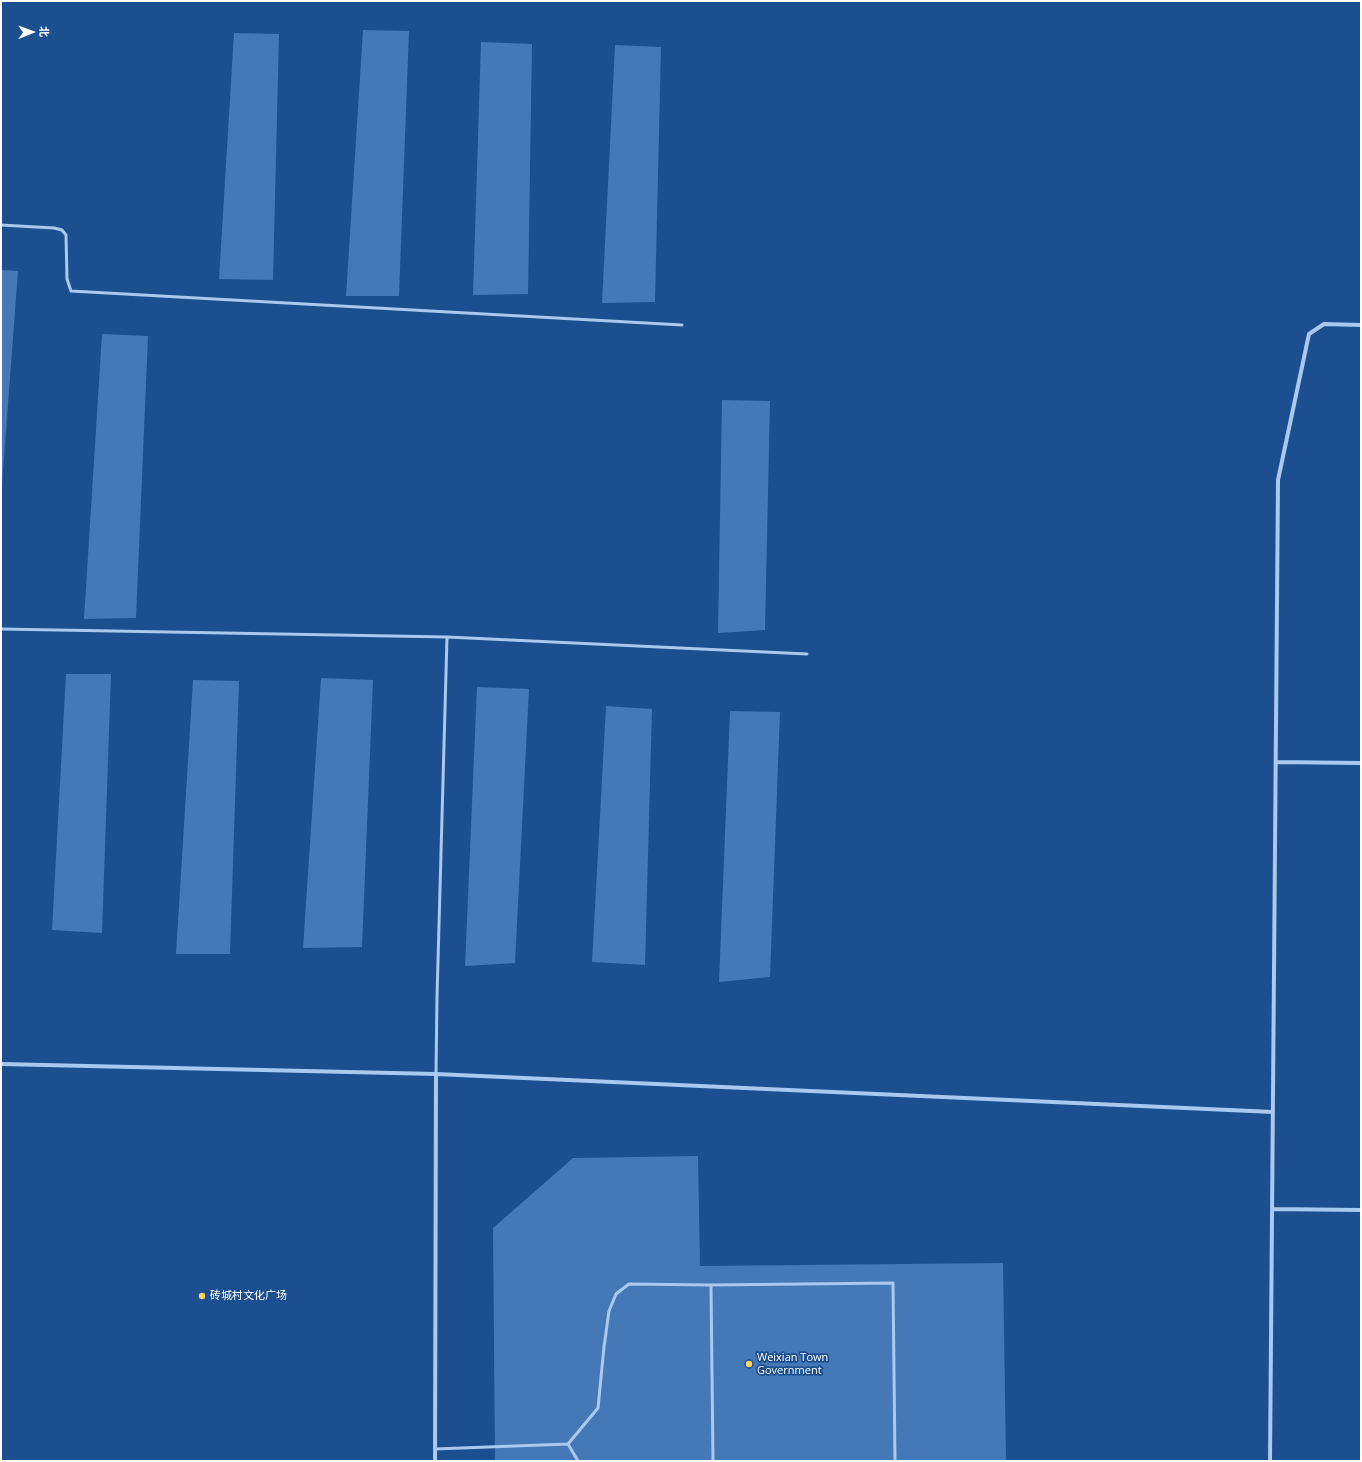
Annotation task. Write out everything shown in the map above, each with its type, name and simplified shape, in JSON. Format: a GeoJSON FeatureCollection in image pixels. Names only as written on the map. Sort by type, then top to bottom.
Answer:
{"type":"FeatureCollection","features":[{"type":"Feature","properties":{"kind":"street"},"geometry":{"type":"LineString","coordinates":[[1270,1461],[1278,480],[1309,334],[1324,324],[1361,324]]}},
{"type":"Feature","properties":{"kind":"street"},"geometry":{"type":"LineString","coordinates":[[1276,762],[1361,763]]}},
{"type":"Feature","properties":{"kind":"street"},"geometry":{"type":"LineString","coordinates":[[1,1064],[436,1074],[1273,1112]]}},
{"type":"Feature","properties":{"kind":"street"},"geometry":{"type":"LineString","coordinates":[[435,1461],[436,1074]]}},
{"type":"Feature","properties":{"kind":"street"},"geometry":{"type":"LineString","coordinates":[[1272,1209],[1361,1210]]}},
{"type":"Feature","properties":{"kind":"lane"},"geometry":{"type":"LineString","coordinates":[[1,225],[54,228],[62,230],[66,235],[67,279],[71,291],[682,325]]}},
{"type":"Feature","properties":{"kind":"lane"},"geometry":{"type":"LineString","coordinates":[[1,629],[447,637],[807,654]]}},
{"type":"Feature","properties":{"kind":"lane"},"geometry":{"type":"LineString","coordinates":[[436,1074],[447,637]]}},
{"type":"Feature","properties":{"kind":"lane"},"geometry":{"type":"LineString","coordinates":[[435,1449],[568,1444],[598,1408],[609,1311],[616,1294],[629,1284],[711,1285],[893,1283],[895,1461]]}},
{"type":"Feature","properties":{"kind":"lane"},"geometry":{"type":"LineString","coordinates":[[711,1285],[714,1461]]}},
{"type":"Feature","properties":{"kind":"lane"},"geometry":{"type":"LineString","coordinates":[[568,1444],[578,1461]]}},
{"type":"Feature","properties":{"kind":"building"},"geometry":{"type":"Polygon","coordinates":[[[363,30],[409,31],[399,296],[346,296],[363,30]]]}},
{"type":"Feature","properties":{"kind":"building"},"geometry":{"type":"Polygon","coordinates":[[[234,33],[279,34],[273,280],[219,279],[234,33]]]}},
{"type":"Feature","properties":{"kind":"building"},"geometry":{"type":"Polygon","coordinates":[[[481,42],[532,44],[528,294],[473,295],[481,42]]]}},
{"type":"Feature","properties":{"kind":"building"},"geometry":{"type":"Polygon","coordinates":[[[615,45],[661,47],[655,302],[602,303],[615,45]]]}},
{"type":"Feature","properties":{"kind":"building"},"geometry":{"type":"Polygon","coordinates":[[[1,270],[18,271],[2,484],[1,484],[1,270]]]}},
{"type":"Feature","properties":{"kind":"building"},"geometry":{"type":"Polygon","coordinates":[[[102,334],[148,336],[136,618],[84,619],[102,334]]]}},
{"type":"Feature","properties":{"kind":"building"},"geometry":{"type":"Polygon","coordinates":[[[722,400],[770,401],[765,630],[718,633],[722,400]]]}},
{"type":"Feature","properties":{"kind":"building"},"geometry":{"type":"Polygon","coordinates":[[[66,674],[111,674],[102,933],[52,930],[66,674]]]}},
{"type":"Feature","properties":{"kind":"building"},"geometry":{"type":"Polygon","coordinates":[[[321,678],[373,680],[362,947],[303,948],[321,678]]]}},
{"type":"Feature","properties":{"kind":"building"},"geometry":{"type":"Polygon","coordinates":[[[193,680],[239,681],[230,954],[176,954],[193,680]]]}},
{"type":"Feature","properties":{"kind":"building"},"geometry":{"type":"Polygon","coordinates":[[[477,687],[529,689],[515,963],[465,966],[477,687]]]}},
{"type":"Feature","properties":{"kind":"building"},"geometry":{"type":"Polygon","coordinates":[[[606,706],[652,709],[645,965],[592,962],[606,706]]]}},
{"type":"Feature","properties":{"kind":"building"},"geometry":{"type":"Polygon","coordinates":[[[730,711],[780,712],[770,977],[719,982],[730,711]]]}},
{"type":"Feature","properties":{"kind":"building","name":"Weixian Town Government"},"geometry":{"type":"Polygon","coordinates":[[[698,1156],[700,1266],[1003,1263],[1006,1461],[495,1461],[493,1228],[573,1158],[698,1156]]]}},
{"type":"Feature","properties":{"kind":"place","name":"砖城村文化广场"},"geometry":{"type":"Point","coordinates":[202,1296]}},
{"type":"Feature","properties":{"kind":"place","name":"Weixian Town Government"},"geometry":{"type":"Point","coordinates":[749,1364]}}]}
